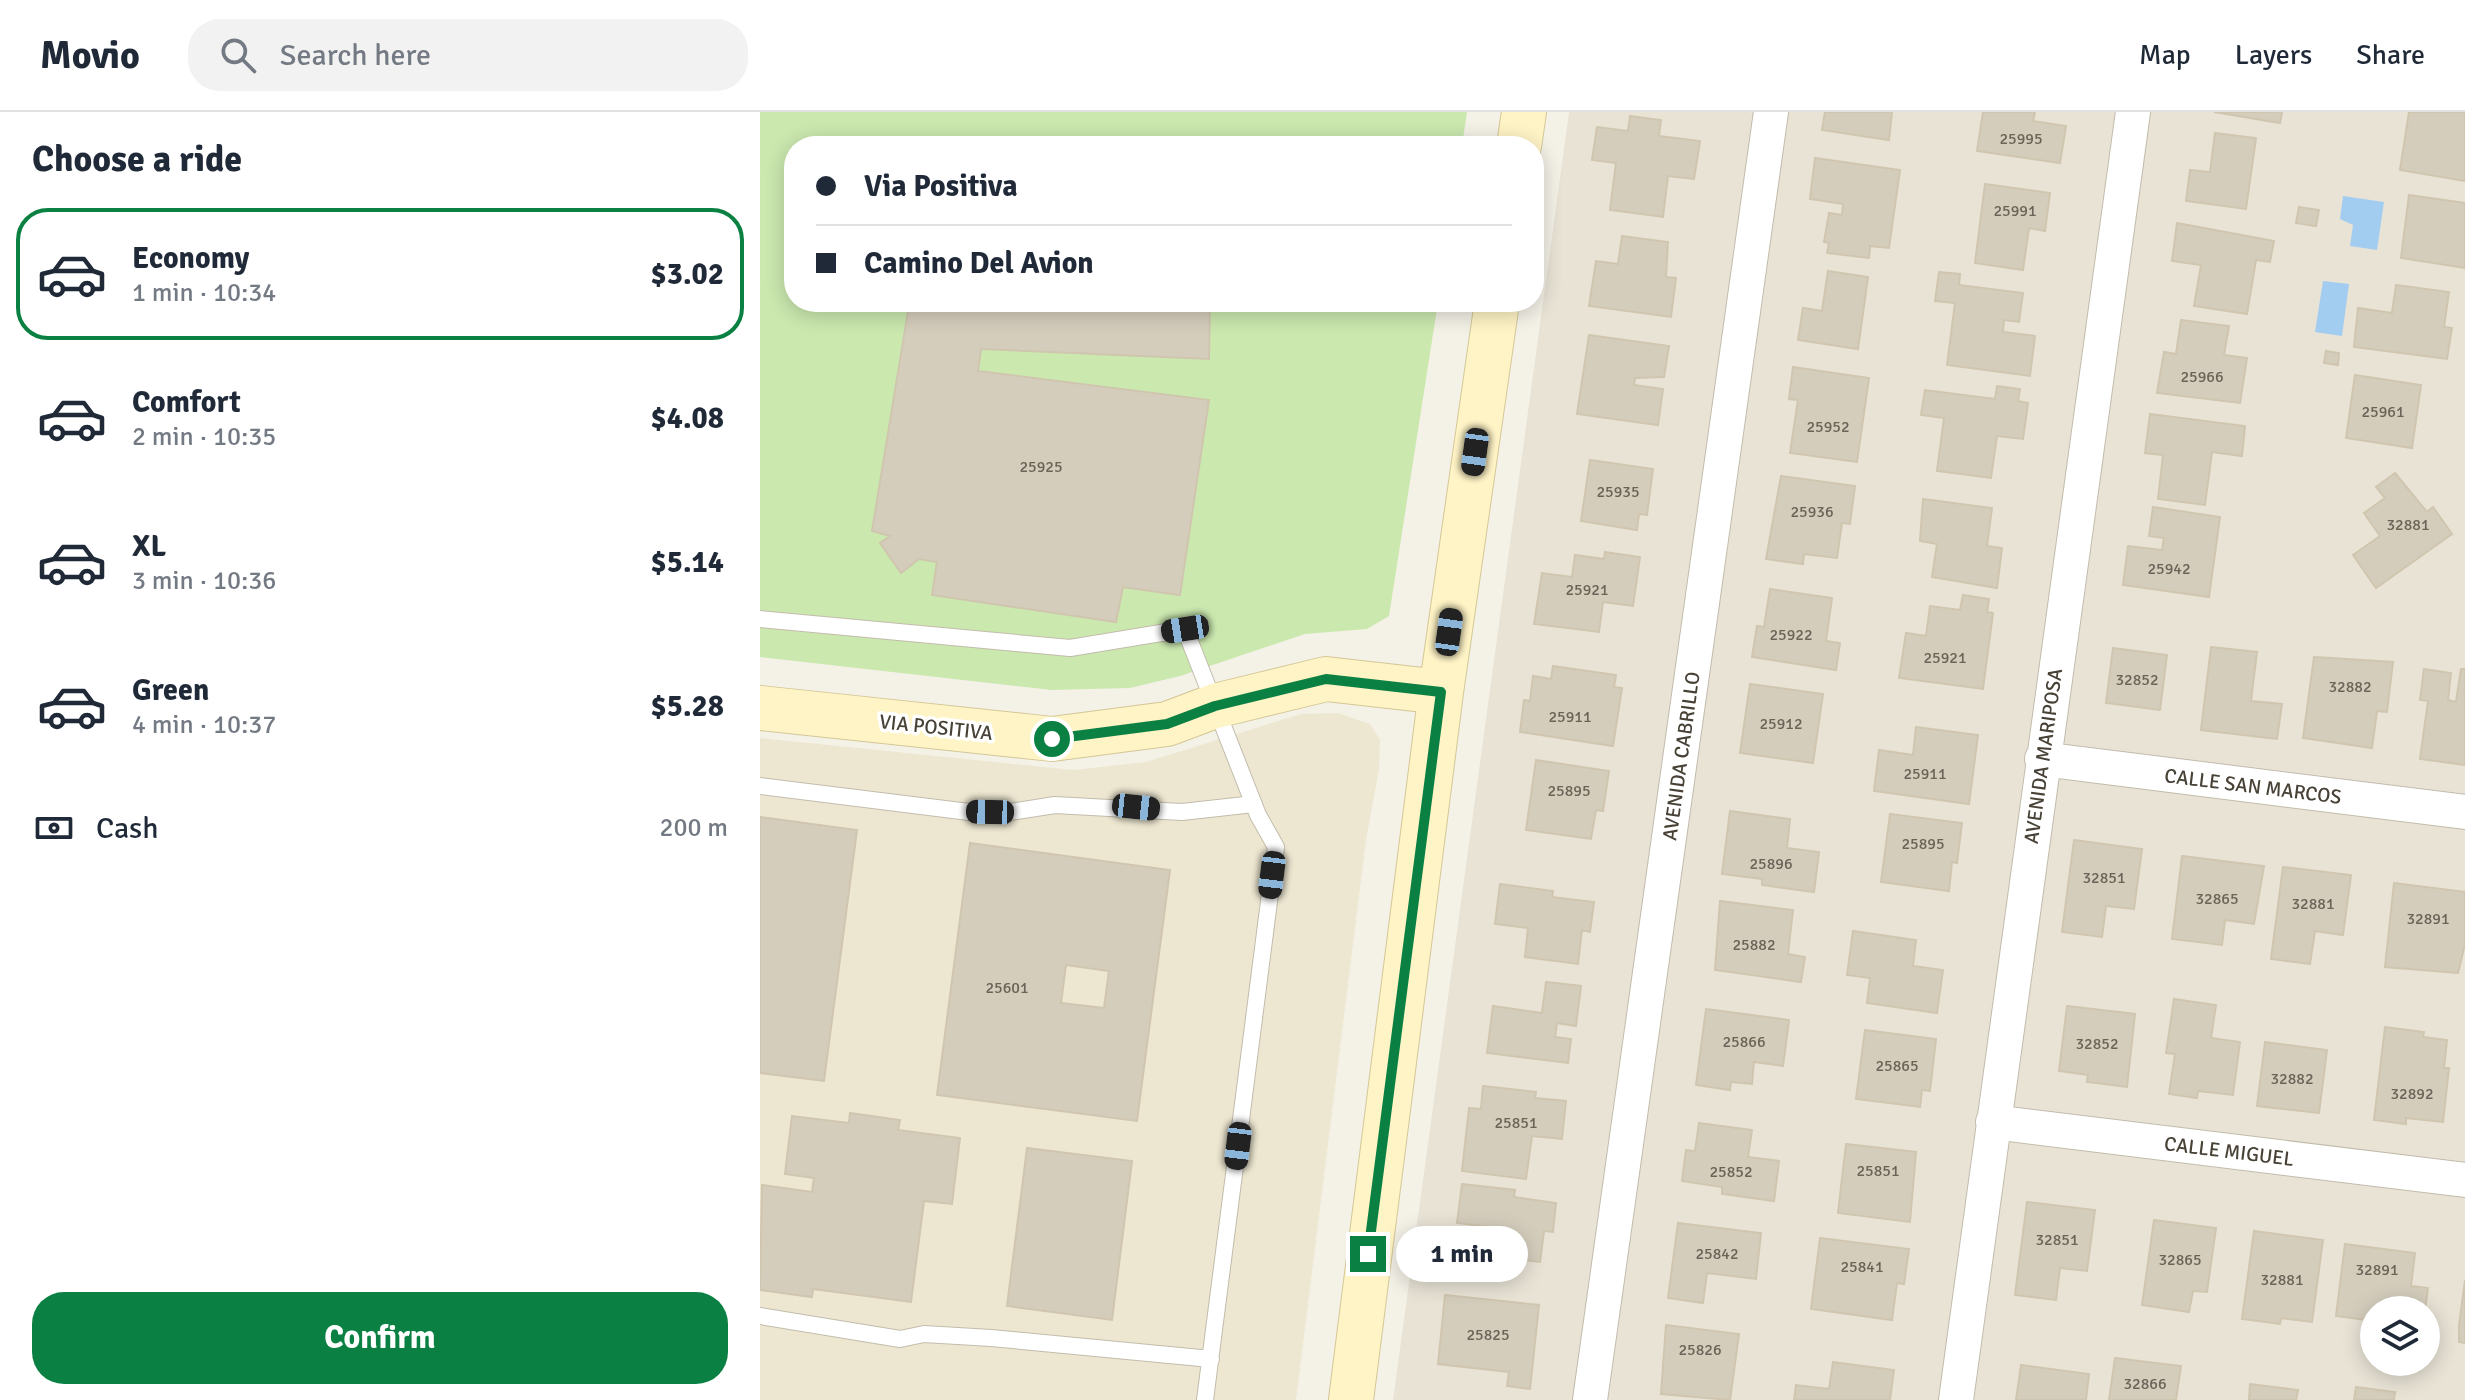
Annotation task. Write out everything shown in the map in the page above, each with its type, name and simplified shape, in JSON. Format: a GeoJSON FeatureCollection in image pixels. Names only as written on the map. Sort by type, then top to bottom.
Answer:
{"type":"FeatureCollection","features":[{"type":"Feature","properties":{"kind":"main road"},"geometry":{"type":"LineString","coordinates":[[1520,136],[1524,112]]}},
{"type":"Feature","properties":{"kind":"main road"},"geometry":{"type":"LineString","coordinates":[[1351,1400],[1441,692],[1496,312]]}},
{"type":"Feature","properties":{"kind":"main road","name":"VIA POSITIVA"},"geometry":{"type":"LineString","coordinates":[[760,708],[1052,739],[1167,724],[1215,706],[1326,679],[1441,692]]}},
{"type":"Feature","properties":{"kind":"street","name":"AVENIDA CABRILLO"},"geometry":{"type":"LineString","coordinates":[[1590,1400],[1771,112]]}},
{"type":"Feature","properties":{"kind":"street","name":"AVENIDA MARIPOSA"},"geometry":{"type":"LineString","coordinates":[[1956,1400],[2133,112]]}},
{"type":"Feature","properties":{"kind":"street","name":"CALLE SAN MARCOS"},"geometry":{"type":"LineString","coordinates":[[2042,759],[2465,812]]}},
{"type":"Feature","properties":{"kind":"street","name":"CALLE MIGUEL"},"geometry":{"type":"LineString","coordinates":[[1993,1122],[2465,1180]]}},
{"type":"Feature","properties":{"kind":"lane"},"geometry":{"type":"LineString","coordinates":[[760,619],[1070,648],[1185,629],[1254,804],[1276,847],[1205,1400]]}},
{"type":"Feature","properties":{"kind":"lane"},"geometry":{"type":"LineString","coordinates":[[760,786],[969,812],[1010,812],[1068,805],[1182,812],[1254,804]]}},
{"type":"Feature","properties":{"kind":"lane"},"geometry":{"type":"LineString","coordinates":[[760,1316],[900,1339],[924,1334],[991,1338],[1211,1359]]}},
{"type":"Feature","properties":{"kind":"shaded area"},"geometry":{"type":"Polygon","coordinates":[[[1569,112],[2465,112],[2465,1400],[1393,1400],[1569,112]]]}},
{"type":"Feature","properties":{"kind":"shaded area"},"geometry":{"type":"Polygon","coordinates":[[[1338,713],[1370,724],[1380,740],[1379,769],[1366,840],[1296,1400],[760,1400],[760,738],[1073,770],[1146,762],[1301,714],[1338,713]]]}},
{"type":"Feature","properties":{"kind":"green space"},"geometry":{"type":"Polygon","coordinates":[[[760,112],[1467,112],[1463,136],[784,136],[784,312],[1436,312],[1389,616],[1367,629],[1305,634],[1180,676],[1130,688],[1052,690],[760,657],[760,112]]]}},
{"type":"Feature","properties":{"kind":"water"},"geometry":{"type":"Polygon","coordinates":[[[2343,196],[2384,202],[2377,250],[2350,246],[2353,225],[2340,219],[2343,196]]]}},
{"type":"Feature","properties":{"kind":"water"},"geometry":{"type":"Polygon","coordinates":[[[2323,281],[2349,284],[2342,336],[2315,332],[2323,281]]]}},
{"type":"Feature","properties":{"kind":"building"},"geometry":{"type":"Polygon","coordinates":[[[1825,112],[1892,112],[1889,140],[1822,130],[1825,112]]]}},
{"type":"Feature","properties":{"kind":"building"},"geometry":{"type":"Polygon","coordinates":[[[1983,112],[2035,112],[2033,121],[2066,126],[2060,163],[1977,151],[1983,112]]]}},
{"type":"Feature","properties":{"kind":"building"},"geometry":{"type":"Polygon","coordinates":[[[2214,112],[2282,112],[2280,123],[2214,112]]]}},
{"type":"Feature","properties":{"kind":"building"},"geometry":{"type":"Polygon","coordinates":[[[2409,112],[2465,112],[2465,181],[2400,170],[2409,112]]]}},
{"type":"Feature","properties":{"kind":"building"},"geometry":{"type":"Polygon","coordinates":[[[1630,116],[1661,120],[1659,136],[1700,141],[1694,179],[1668,176],[1663,217],[1610,210],[1616,163],[1592,160],[1597,127],[1628,131],[1630,116]]]}},
{"type":"Feature","properties":{"kind":"building"},"geometry":{"type":"Polygon","coordinates":[[[2215,133],[2256,138],[2246,209],[2186,201],[2190,170],[2210,172],[2215,133]]]}},
{"type":"Feature","properties":{"kind":"building"},"geometry":{"type":"Polygon","coordinates":[[[1815,158],[1900,170],[1889,248],[1870,246],[1869,258],[1827,253],[1829,243],[1824,242],[1829,213],[1842,215],[1843,204],[1810,199],[1815,158]]]}},
{"type":"Feature","properties":{"kind":"building"},"geometry":{"type":"Polygon","coordinates":[[[1985,184],[2050,193],[2045,231],[2029,228],[2023,270],[1975,263],[1985,184]]]}},
{"type":"Feature","properties":{"kind":"building"},"geometry":{"type":"Polygon","coordinates":[[[2409,195],[2465,203],[2465,268],[2401,258],[2409,195]]]}},
{"type":"Feature","properties":{"kind":"building"},"geometry":{"type":"Polygon","coordinates":[[[2299,207],[2319,210],[2316,226],[2296,223],[2299,207]]]}},
{"type":"Feature","properties":{"kind":"building"},"geometry":{"type":"Polygon","coordinates":[[[2177,223],[2274,241],[2270,262],[2256,260],[2247,314],[2194,306],[2201,265],[2172,261],[2177,223]]]}},
{"type":"Feature","properties":{"kind":"building"},"geometry":{"type":"Polygon","coordinates":[[[1622,236],[1668,242],[1666,277],[1676,278],[1671,317],[1589,306],[1596,261],[1618,264],[1622,236]]]}},
{"type":"Feature","properties":{"kind":"building"},"geometry":{"type":"Polygon","coordinates":[[[1828,271],[1868,277],[1858,349],[1798,340],[1803,308],[1822,311],[1828,271]]]}},
{"type":"Feature","properties":{"kind":"building"},"geometry":{"type":"Polygon","coordinates":[[[1939,272],[1960,274],[1959,285],[2023,293],[2019,322],[2004,320],[2003,332],[2035,336],[2030,376],[1947,365],[1955,303],[1935,301],[1939,272]]]}},
{"type":"Feature","properties":{"kind":"building"},"geometry":{"type":"Polygon","coordinates":[[[2396,285],[2449,292],[2444,327],[2452,328],[2447,359],[2354,347],[2358,308],[2392,313],[2396,285]]]}},
{"type":"Feature","properties":{"kind":"building"},"geometry":{"type":"Polygon","coordinates":[[[908,312],[1210,312],[1209,359],[981,349],[978,371],[1209,400],[1180,595],[1123,587],[1116,622],[932,595],[937,562],[919,559],[901,573],[880,543],[890,536],[872,531],[908,312]]]}},
{"type":"Feature","properties":{"kind":"building"},"geometry":{"type":"Polygon","coordinates":[[[2181,320],[2229,326],[2224,355],[2247,358],[2240,403],[2157,393],[2164,352],[2176,354],[2181,320]]]}},
{"type":"Feature","properties":{"kind":"building"},"geometry":{"type":"Polygon","coordinates":[[[1589,335],[1669,346],[1664,377],[1635,378],[1634,385],[1663,389],[1658,425],[1577,414],[1589,335]]]}},
{"type":"Feature","properties":{"kind":"building"},"geometry":{"type":"Polygon","coordinates":[[[2326,351],[2339,353],[2338,365],[2324,363],[2326,351]]]}},
{"type":"Feature","properties":{"kind":"building"},"geometry":{"type":"Polygon","coordinates":[[[1793,367],[1869,378],[1857,462],[1790,453],[1798,400],[1789,399],[1793,367]]]}},
{"type":"Feature","properties":{"kind":"building"},"geometry":{"type":"Polygon","coordinates":[[[2355,375],[2421,385],[2412,448],[2346,438],[2355,375]]]}},
{"type":"Feature","properties":{"kind":"building"},"geometry":{"type":"Polygon","coordinates":[[[1997,386],[2020,389],[2018,401],[2028,403],[2023,439],[1997,436],[1991,478],[1937,471],[1944,418],[1921,415],[1925,390],[1995,399],[1997,386]]]}},
{"type":"Feature","properties":{"kind":"building"},"geometry":{"type":"Polygon","coordinates":[[[2150,414],[2245,426],[2242,456],[2212,452],[2205,505],[2158,499],[2163,455],[2145,453],[2150,414]]]}},
{"type":"Feature","properties":{"kind":"building"},"geometry":{"type":"Polygon","coordinates":[[[1590,460],[1653,469],[1647,515],[1639,514],[1637,530],[1581,521],[1590,460]]]}},
{"type":"Feature","properties":{"kind":"building"},"geometry":{"type":"Polygon","coordinates":[[[2395,473],[2427,512],[2433,507],[2452,534],[2376,588],[2353,555],[2380,536],[2364,513],[2385,498],[2376,487],[2395,473]]]}},
{"type":"Feature","properties":{"kind":"building"},"geometry":{"type":"Polygon","coordinates":[[[1781,476],[1855,486],[1850,524],[1842,523],[1837,558],[1804,554],[1803,564],[1766,559],[1781,476]]]}},
{"type":"Feature","properties":{"kind":"building"},"geometry":{"type":"Polygon","coordinates":[[[1923,499],[1992,508],[1987,546],[2002,548],[1997,588],[1932,577],[1937,544],[1920,541],[1923,499]]]}},
{"type":"Feature","properties":{"kind":"building"},"geometry":{"type":"Polygon","coordinates":[[[2153,507],[2220,517],[2209,597],[2123,585],[2128,546],[2162,550],[2164,538],[2149,536],[2153,507]]]}},
{"type":"Feature","properties":{"kind":"building"},"geometry":{"type":"Polygon","coordinates":[[[1605,552],[1640,557],[1633,606],[1603,602],[1599,632],[1534,624],[1542,573],[1572,577],[1575,555],[1604,559],[1605,552]]]}},
{"type":"Feature","properties":{"kind":"building"},"geometry":{"type":"Polygon","coordinates":[[[1770,589],[1832,598],[1826,641],[1840,643],[1836,670],[1752,657],[1757,626],[1764,627],[1770,589]]]}},
{"type":"Feature","properties":{"kind":"building"},"geometry":{"type":"Polygon","coordinates":[[[1963,595],[1989,599],[1987,612],[1993,613],[1983,689],[1899,678],[1906,633],[1926,636],[1930,606],[1960,610],[1963,595]]]}},
{"type":"Feature","properties":{"kind":"building"},"geometry":{"type":"Polygon","coordinates":[[[2211,647],[2257,652],[2251,701],[2282,704],[2277,739],[2201,730],[2211,647]]]}},
{"type":"Feature","properties":{"kind":"building"},"geometry":{"type":"Polygon","coordinates":[[[2113,648],[2167,655],[2160,710],[2106,703],[2113,648]]]}},
{"type":"Feature","properties":{"kind":"building"},"geometry":{"type":"Polygon","coordinates":[[[2314,657],[2393,662],[2387,712],[2377,711],[2372,748],[2303,738],[2314,657]]]}},
{"type":"Feature","properties":{"kind":"building"},"geometry":{"type":"Polygon","coordinates":[[[1553,666],[1616,675],[1614,687],[1622,688],[1613,746],[1520,732],[1524,700],[1530,701],[1533,676],[1551,679],[1553,666]]]}},
{"type":"Feature","properties":{"kind":"building"},"geometry":{"type":"Polygon","coordinates":[[[2424,669],[2451,673],[2448,700],[2456,702],[2461,669],[2465,669],[2465,765],[2420,759],[2428,701],[2420,700],[2424,669]]]}},
{"type":"Feature","properties":{"kind":"building"},"geometry":{"type":"Polygon","coordinates":[[[1750,684],[1823,694],[1813,763],[1740,753],[1750,684]]]}},
{"type":"Feature","properties":{"kind":"building"},"geometry":{"type":"Polygon","coordinates":[[[1916,727],[1978,735],[1969,804],[1874,791],[1879,750],[1913,755],[1916,727]]]}},
{"type":"Feature","properties":{"kind":"building"},"geometry":{"type":"Polygon","coordinates":[[[1536,760],[1609,771],[1603,811],[1596,810],[1591,839],[1526,830],[1536,760]]]}},
{"type":"Feature","properties":{"kind":"building"},"geometry":{"type":"Polygon","coordinates":[[[1730,811],[1790,819],[1787,848],[1819,852],[1814,892],[1762,885],[1762,879],[1722,874],[1730,811]]]}},
{"type":"Feature","properties":{"kind":"building"},"geometry":{"type":"Polygon","coordinates":[[[1890,814],[1962,823],[1957,863],[1952,862],[1949,891],[1881,882],[1890,814]]]}},
{"type":"Feature","properties":{"kind":"building"},"geometry":{"type":"Polygon","coordinates":[[[760,817],[857,830],[824,1081],[760,1073],[760,817]]]}},
{"type":"Feature","properties":{"kind":"building"},"geometry":{"type":"Polygon","coordinates":[[[2074,840],[2142,849],[2134,909],[2106,906],[2102,937],[2062,932],[2074,840]]]}},
{"type":"Feature","properties":{"kind":"building"},"geometry":{"type":"Polygon","coordinates":[[[970,843],[1170,870],[1137,1121],[937,1095],[970,843]],[[1066,965],[1061,1003],[1104,1008],[1109,971],[1066,965]]]}},
{"type":"Feature","properties":{"kind":"building"},"geometry":{"type":"Polygon","coordinates":[[[2182,856],[2264,866],[2254,924],[2225,920],[2222,945],[2172,939],[2182,856]]]}},
{"type":"Feature","properties":{"kind":"building"},"geometry":{"type":"Polygon","coordinates":[[[2283,867],[2351,875],[2343,935],[2315,931],[2310,964],[2271,959],[2283,867]]]}},
{"type":"Feature","properties":{"kind":"building"},"geometry":{"type":"Polygon","coordinates":[[[2394,883],[2465,892],[2465,944],[2458,973],[2385,967],[2394,883]]]}},
{"type":"Feature","properties":{"kind":"building"},"geometry":{"type":"Polygon","coordinates":[[[1500,884],[1553,891],[1552,897],[1594,902],[1590,932],[1582,930],[1578,964],[1525,957],[1528,928],[1495,924],[1500,884]]]}},
{"type":"Feature","properties":{"kind":"building"},"geometry":{"type":"Polygon","coordinates":[[[1720,901],[1793,910],[1788,954],[1805,957],[1801,982],[1715,970],[1720,901]]]}},
{"type":"Feature","properties":{"kind":"building"},"geometry":{"type":"Polygon","coordinates":[[[1853,931],[1916,940],[1913,966],[1943,970],[1937,1013],[1867,1003],[1870,978],[1847,975],[1853,931]]]}},
{"type":"Feature","properties":{"kind":"building"},"geometry":{"type":"Polygon","coordinates":[[[1546,982],[1581,986],[1576,1026],[1557,1023],[1555,1037],[1571,1039],[1568,1063],[1487,1053],[1493,1006],[1542,1013],[1546,982]]]}},
{"type":"Feature","properties":{"kind":"building"},"geometry":{"type":"Polygon","coordinates":[[[2174,999],[2216,1005],[2211,1038],[2240,1042],[2233,1095],[2198,1091],[2197,1098],[2169,1094],[2175,1054],[2166,1053],[2174,999]]]}},
{"type":"Feature","properties":{"kind":"building"},"geometry":{"type":"Polygon","coordinates":[[[2067,1006],[2135,1014],[2127,1087],[2087,1082],[2088,1075],[2059,1071],[2067,1006]]]}},
{"type":"Feature","properties":{"kind":"building"},"geometry":{"type":"Polygon","coordinates":[[[1706,1009],[1789,1020],[1783,1066],[1754,1062],[1752,1084],[1731,1082],[1730,1090],[1696,1085],[1706,1009]]]}},
{"type":"Feature","properties":{"kind":"building"},"geometry":{"type":"Polygon","coordinates":[[[2385,1027],[2424,1032],[2423,1037],[2447,1040],[2444,1068],[2449,1068],[2443,1122],[2406,1118],[2406,1124],[2374,1120],[2385,1027]]]}},
{"type":"Feature","properties":{"kind":"building"},"geometry":{"type":"Polygon","coordinates":[[[1865,1030],[1936,1039],[1930,1091],[1922,1090],[1920,1107],[1856,1099],[1865,1030]]]}},
{"type":"Feature","properties":{"kind":"building"},"geometry":{"type":"Polygon","coordinates":[[[2265,1042],[2327,1050],[2319,1113],[2257,1106],[2265,1042]]]}},
{"type":"Feature","properties":{"kind":"building"},"geometry":{"type":"Polygon","coordinates":[[[1483,1086],[1536,1092],[1535,1098],[1566,1101],[1562,1139],[1532,1136],[1526,1179],[1462,1171],[1469,1108],[1481,1109],[1483,1086]]]}},
{"type":"Feature","properties":{"kind":"building"},"geometry":{"type":"Polygon","coordinates":[[[850,1113],[900,1120],[898,1130],[960,1138],[952,1204],[924,1201],[911,1302],[813,1289],[812,1297],[760,1290],[762,1185],[812,1192],[814,1178],[785,1174],[792,1116],[849,1123],[850,1113]]]}},
{"type":"Feature","properties":{"kind":"building"},"geometry":{"type":"Polygon","coordinates":[[[1699,1123],[1752,1130],[1748,1157],[1779,1161],[1774,1201],[1722,1194],[1722,1187],[1682,1181],[1686,1150],[1695,1151],[1699,1123]]]}},
{"type":"Feature","properties":{"kind":"building"},"geometry":{"type":"Polygon","coordinates":[[[1846,1144],[1916,1152],[1910,1222],[1838,1213],[1846,1144]]]}},
{"type":"Feature","properties":{"kind":"building"},"geometry":{"type":"Polygon","coordinates":[[[1027,1148],[1132,1161],[1112,1320],[1007,1306],[1027,1148]]]}},
{"type":"Feature","properties":{"kind":"building"},"geometry":{"type":"Polygon","coordinates":[[[1462,1184],[1515,1190],[1514,1197],[1556,1203],[1553,1232],[1544,1231],[1540,1262],[1487,1255],[1490,1227],[1457,1223],[1462,1184]]]}},
{"type":"Feature","properties":{"kind":"building"},"geometry":{"type":"Polygon","coordinates":[[[2027,1202],[2095,1210],[2087,1271],[2060,1268],[2056,1300],[2015,1295],[2027,1202]]]}},
{"type":"Feature","properties":{"kind":"building"},"geometry":{"type":"Polygon","coordinates":[[[2154,1220],[2216,1228],[2207,1292],[2193,1291],[2189,1312],[2142,1305],[2154,1220]]]}},
{"type":"Feature","properties":{"kind":"building"},"geometry":{"type":"Polygon","coordinates":[[[1678,1223],[1761,1233],[1756,1279],[1707,1273],[1703,1303],[1668,1298],[1678,1223]]]}},
{"type":"Feature","properties":{"kind":"building"},"geometry":{"type":"Polygon","coordinates":[[[2254,1231],[2323,1240],[2312,1322],[2281,1318],[2280,1324],[2242,1319],[2254,1231]]]}},
{"type":"Feature","properties":{"kind":"building"},"geometry":{"type":"Polygon","coordinates":[[[1820,1238],[1909,1249],[1904,1284],[1897,1283],[1892,1320],[1811,1309],[1820,1238]]]}},
{"type":"Feature","properties":{"kind":"building"},"geometry":{"type":"Polygon","coordinates":[[[2345,1244],[2415,1253],[2411,1286],[2428,1288],[2427,1296],[2360,1296],[2360,1319],[2336,1316],[2345,1244]]]}},
{"type":"Feature","properties":{"kind":"building"},"geometry":{"type":"Polygon","coordinates":[[[2465,1280],[2465,1343],[2459,1342],[2459,1326],[2465,1280]]]}},
{"type":"Feature","properties":{"kind":"building"},"geometry":{"type":"Polygon","coordinates":[[[1445,1295],[1539,1305],[1530,1389],[1507,1386],[1509,1372],[1438,1364],[1445,1295]]]}},
{"type":"Feature","properties":{"kind":"building"},"geometry":{"type":"Polygon","coordinates":[[[1666,1325],[1739,1334],[1730,1400],[1661,1394],[1666,1325]]]}},
{"type":"Feature","properties":{"kind":"building"},"geometry":{"type":"Polygon","coordinates":[[[2115,1358],[2181,1366],[2176,1400],[2109,1400],[2115,1358]]]}},
{"type":"Feature","properties":{"kind":"building"},"geometry":{"type":"Polygon","coordinates":[[[1833,1362],[1894,1370],[1890,1400],[1794,1400],[1796,1385],[1829,1389],[1833,1362]]]}},
{"type":"Feature","properties":{"kind":"building"},"geometry":{"type":"Polygon","coordinates":[[[2021,1365],[2089,1374],[2086,1400],[2016,1400],[2021,1365]]]}},
{"type":"Feature","properties":{"kind":"building"},"geometry":{"type":"Polygon","coordinates":[[[2250,1384],[2298,1390],[2296,1400],[2249,1400],[2250,1384]]]}},
{"type":"Feature","properties":{"kind":"building"},"geometry":{"type":"Polygon","coordinates":[[[2356,1387],[2395,1392],[2394,1400],[2354,1400],[2356,1387]]]}},
{"type":"Feature","properties":{"kind":"route"},"geometry":{"type":"LineString","coordinates":[[1052,739],[1167,724],[1215,706],[1326,679],[1441,692],[1368,1254]]}}]}
